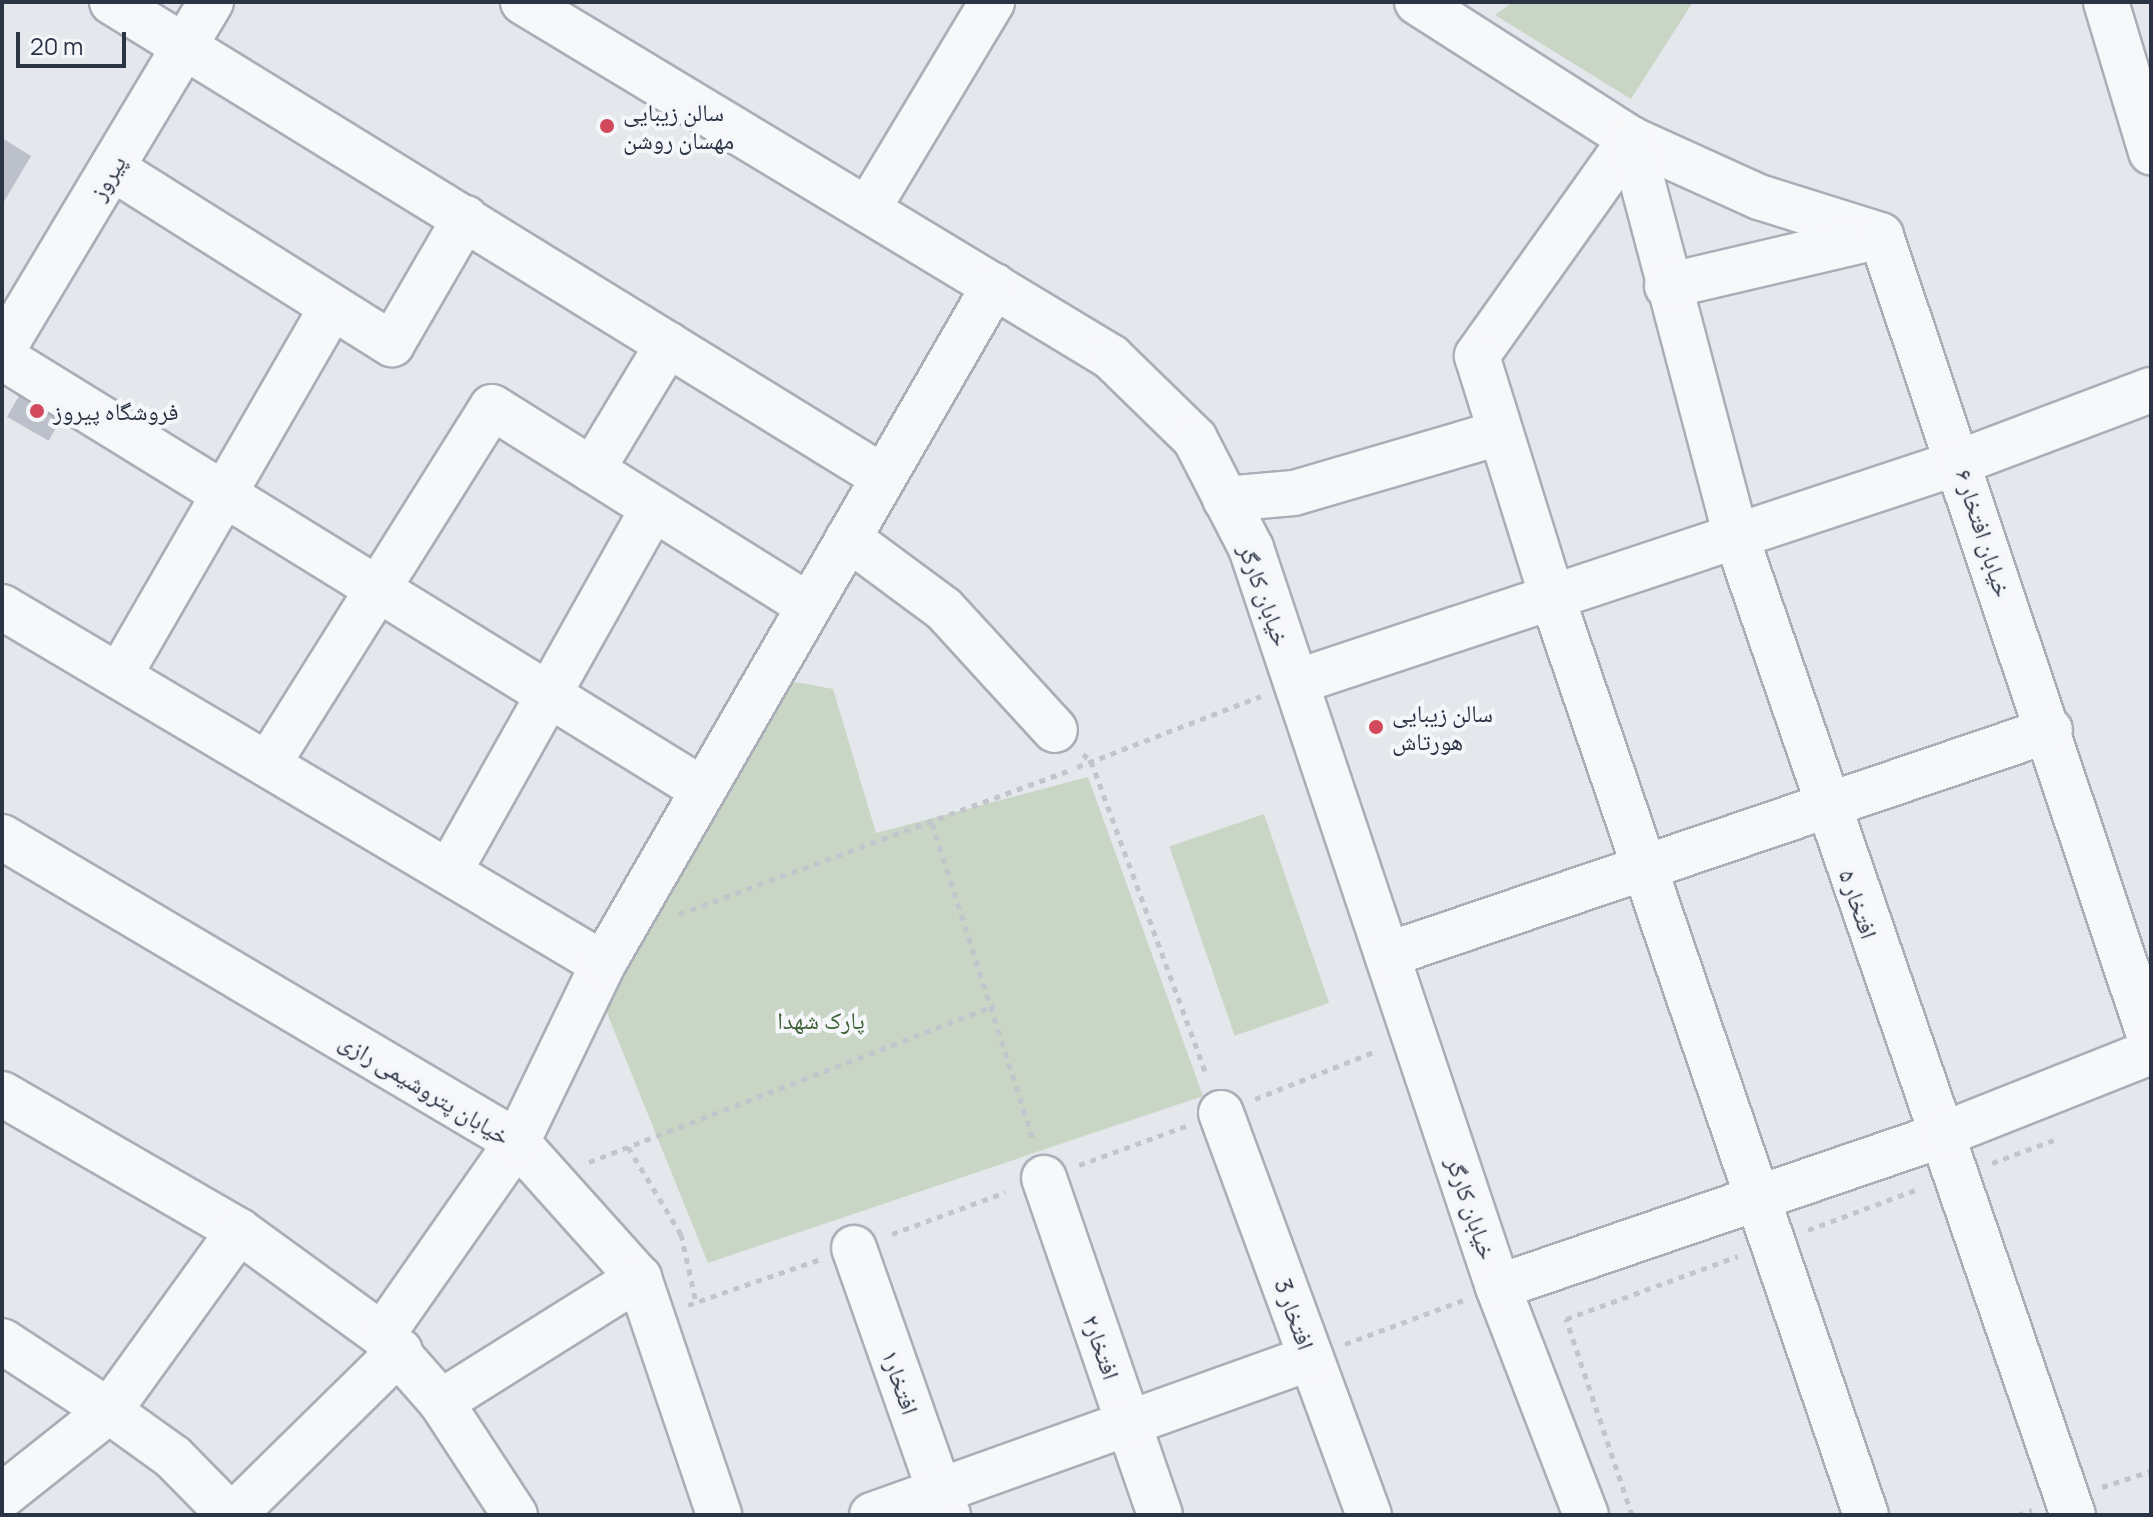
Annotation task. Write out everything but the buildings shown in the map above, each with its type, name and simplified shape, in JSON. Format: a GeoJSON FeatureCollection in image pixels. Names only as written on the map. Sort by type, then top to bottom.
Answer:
{"type":"FeatureCollection","features":[{"type":"Feature","properties":{"kind":"street"},"geometry":{"type":"LineString","coordinates":[[112,2],[883,477]]}},
{"type":"Feature","properties":{"kind":"street","name":"پیروز"},"geometry":{"type":"LineString","coordinates":[[2,351],[211,2]]}},
{"type":"Feature","properties":{"kind":"street","name":"خیابان کارگر"},"geometry":{"type":"LineString","coordinates":[[523,2],[869,207],[1111,357],[1195,439],[1251,548],[1498,1287],[1586,1515]]}},
{"type":"Feature","properties":{"kind":"street"},"geometry":{"type":"LineString","coordinates":[[869,207],[992,2]]}},
{"type":"Feature","properties":{"kind":"street"},"geometry":{"type":"LineString","coordinates":[[1417,2],[1631,139],[1759,197],[1881,236]]}},
{"type":"Feature","properties":{"kind":"street"},"geometry":{"type":"LineString","coordinates":[[2106,2],[2150,149]]}},
{"type":"Feature","properties":{"kind":"street"},"geometry":{"type":"LineString","coordinates":[[1631,139],[1477,356],[1552,597],[1866,1515]]}},
{"type":"Feature","properties":{"kind":"street","name":"افتخار ۵"},"geometry":{"type":"LineString","coordinates":[[1631,139],[1667,286],[1736,536],[1827,811],[2073,1515]]}},
{"type":"Feature","properties":{"kind":"street"},"geometry":{"type":"LineString","coordinates":[[112,168],[392,344],[465,218]]}},
{"type":"Feature","properties":{"kind":"street"},"geometry":{"type":"LineString","coordinates":[[1667,286],[1881,236]]}},
{"type":"Feature","properties":{"kind":"street","name":"خیابان افتخار ۶"},"geometry":{"type":"LineString","coordinates":[[1881,236],[2050,730],[2151,1041]]}},
{"type":"Feature","properties":{"kind":"street"},"geometry":{"type":"LineString","coordinates":[[2,1341],[173,1457],[231,1515],[391,1343],[517,1142],[611,950],[994,286]]}},
{"type":"Feature","properties":{"kind":"street"},"geometry":{"type":"LineString","coordinates":[[119,676],[332,307]]}},
{"type":"Feature","properties":{"kind":"street"},"geometry":{"type":"LineString","coordinates":[[592,470],[668,344]]}},
{"type":"Feature","properties":{"kind":"street"},"geometry":{"type":"LineString","coordinates":[[2,357],[703,790]]}},
{"type":"Feature","properties":{"kind":"street"},"geometry":{"type":"LineString","coordinates":[[1296,682],[1960,462],[2151,390]]}},
{"type":"Feature","properties":{"kind":"street"},"geometry":{"type":"LineString","coordinates":[[268,764],[382,589],[492,407],[809,606]]}},
{"type":"Feature","properties":{"kind":"street"},"geometry":{"type":"LineString","coordinates":[[1225,499],[1294,493],[1499,433]]}},
{"type":"Feature","properties":{"kind":"street"},"geometry":{"type":"LineString","coordinates":[[449,872],[653,508]]}},
{"type":"Feature","properties":{"kind":"street"},"geometry":{"type":"LineString","coordinates":[[848,538],[944,609],[1055,730]]}},
{"type":"Feature","properties":{"kind":"street"},"geometry":{"type":"LineString","coordinates":[[2,607],[449,872],[611,950]]}},
{"type":"Feature","properties":{"kind":"street"},"geometry":{"type":"LineString","coordinates":[[1387,955],[1827,811],[2050,730]]}},
{"type":"Feature","properties":{"kind":"street","name":"خیابان پتروشیمی رازی"},"geometry":{"type":"LineString","coordinates":[[2,837],[517,1142],[639,1278],[719,1515]]}},
{"type":"Feature","properties":{"kind":"street"},"geometry":{"type":"LineString","coordinates":[[1498,1287],[1940,1135],[2151,1052]]}},
{"type":"Feature","properties":{"kind":"street"},"geometry":{"type":"LineString","coordinates":[[2,1094],[239,1231],[391,1343],[441,1402],[515,1515]]}},
{"type":"Feature","properties":{"kind":"street","name":"افتخار 3"},"geometry":{"type":"LineString","coordinates":[[1221,1113],[1369,1515]]}},
{"type":"Feature","properties":{"kind":"street","name":"افتخار۲"},"geometry":{"type":"LineString","coordinates":[[1044,1178],[1160,1515]]}},
{"type":"Feature","properties":{"kind":"street"},"geometry":{"type":"LineString","coordinates":[[2,1496],[109,1411],[239,1231]]}},
{"type":"Feature","properties":{"kind":"street","name":"افتخار۱"},"geometry":{"type":"LineString","coordinates":[[854,1248],[944,1503]]}},
{"type":"Feature","properties":{"kind":"street"},"geometry":{"type":"LineString","coordinates":[[441,1402],[639,1278]]}},
{"type":"Feature","properties":{"kind":"street"},"geometry":{"type":"LineString","coordinates":[[872,1515],[944,1503],[1128,1423],[1311,1358]]}},
{"type":"Feature","properties":{"kind":"path"},"geometry":{"type":"LineString","coordinates":[[611,950],[1296,682]]}},
{"type":"Feature","properties":{"kind":"path"},"geometry":{"type":"LineString","coordinates":[[1055,730],[1091,761],[1221,1113]]}},
{"type":"Feature","properties":{"kind":"path"},"geometry":{"type":"LineString","coordinates":[[932,823],[995,1005],[1044,1178]]}},
{"type":"Feature","properties":{"kind":"path"},"geometry":{"type":"LineString","coordinates":[[551,1177],[995,1005]]}},
{"type":"Feature","properties":{"kind":"path"},"geometry":{"type":"LineString","coordinates":[[628,1147],[681,1234],[696,1302]]}},
{"type":"Feature","properties":{"kind":"path"},"geometry":{"type":"LineString","coordinates":[[1311,1358],[1498,1287]]}},
{"type":"Feature","properties":{"kind":"path"},"geometry":{"type":"LineString","coordinates":[[1566,1319],[1632,1515]]}},
{"type":"Feature","properties":{"kind":"green space"},"geometry":{"type":"Polygon","coordinates":[[[1513,2],[1693,2],[1631,99],[1495,15],[1513,2]]]}},
{"type":"Feature","properties":{"kind":"green space","name":"پارک شهدا"},"geometry":{"type":"Polygon","coordinates":[[[790,681],[833,689],[876,833],[1088,777],[1203,1096],[708,1263],[605,1008],[790,681]]]}},
{"type":"Feature","properties":{"kind":"green space"},"geometry":{"type":"Polygon","coordinates":[[[1264,814],[1329,1003],[1235,1036],[1169,847],[1264,814]]]}},
{"type":"Feature","properties":{"kind":"place","name":"سالن زیبایی مهسان روشن"},"geometry":{"type":"Point","coordinates":[607,126]}},
{"type":"Feature","properties":{"kind":"place","name":"فروشگاه پیروز"},"geometry":{"type":"Point","coordinates":[37,411]}},
{"type":"Feature","properties":{"kind":"place","name":"سالن زیبایی هورتاش"},"geometry":{"type":"Point","coordinates":[1376,727]}}]}
